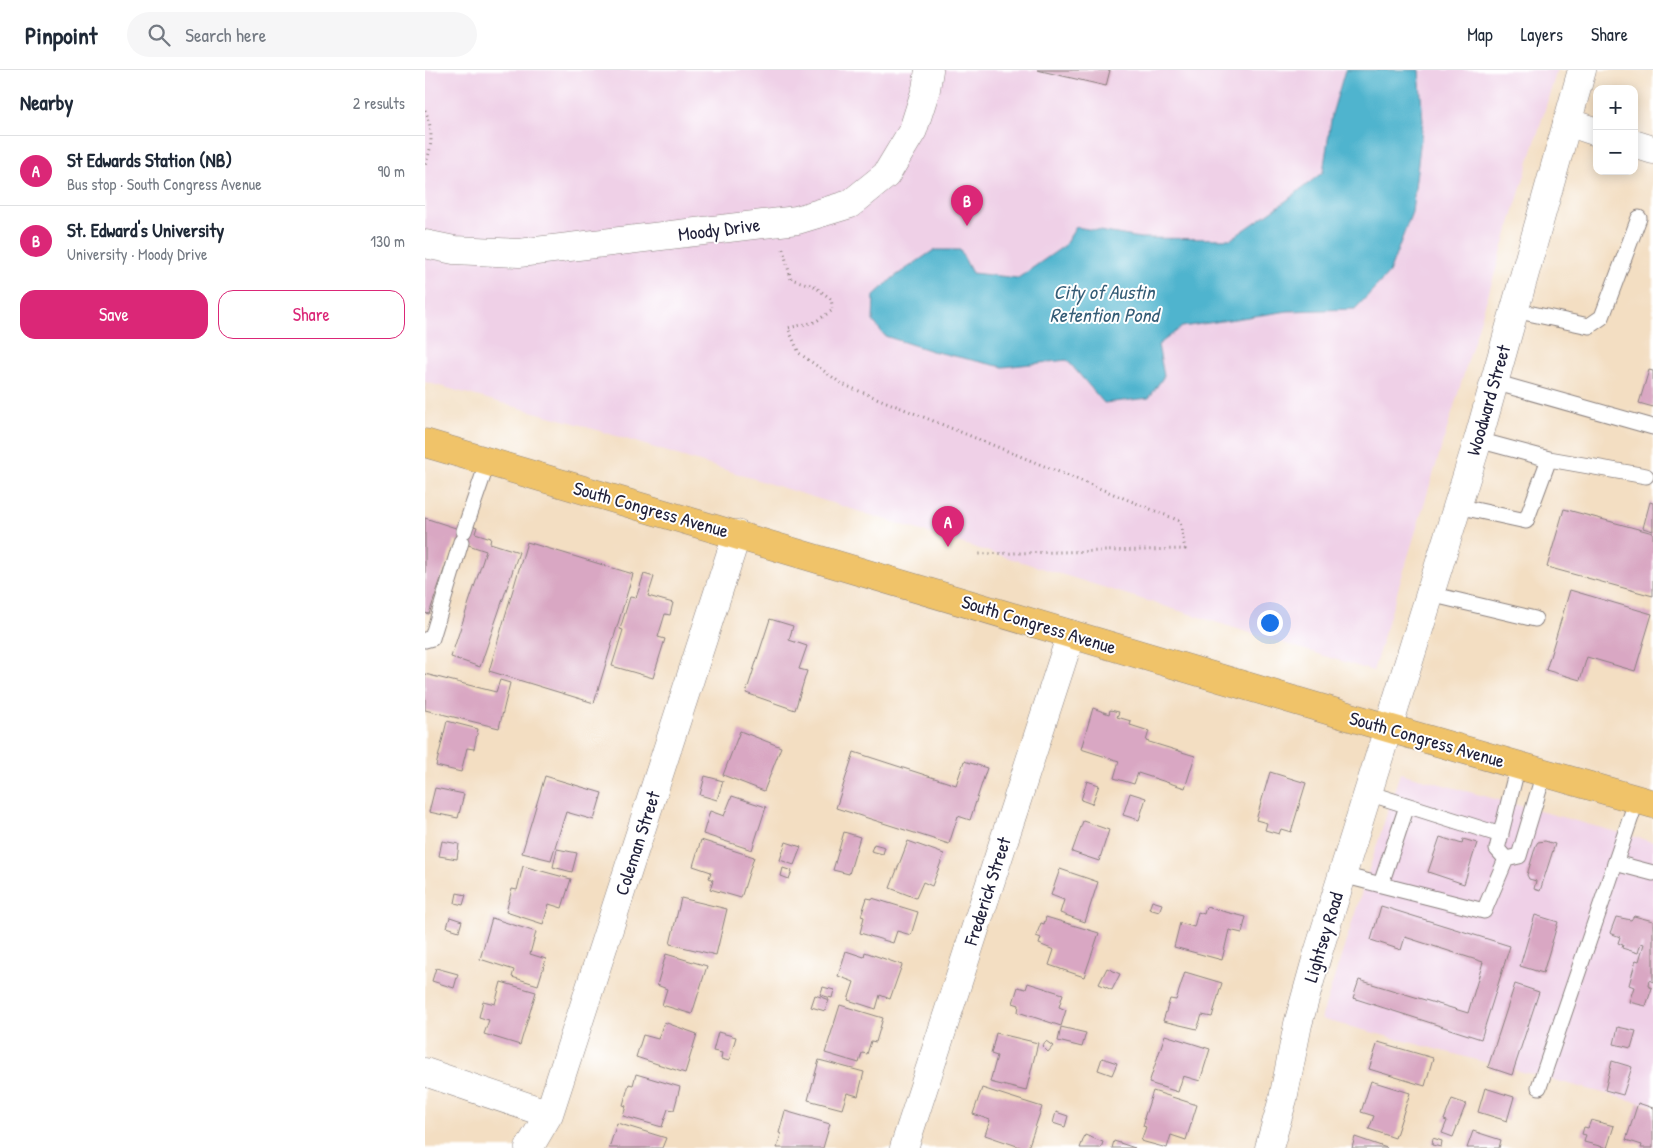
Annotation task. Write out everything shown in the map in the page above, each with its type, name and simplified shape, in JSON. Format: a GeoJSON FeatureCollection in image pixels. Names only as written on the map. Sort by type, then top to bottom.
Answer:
{"type":"FeatureCollection","features":[{"type":"Feature","properties":{"kind":"main road","name":"South Congress Avenue"},"geometry":{"type":"LineString","coordinates":[[425,443],[1388,728],[1645,802]]}},
{"type":"Feature","properties":{"kind":"street","name":"Moody Drive"},"geometry":{"type":"LineString","coordinates":[[425,244],[454,250],[519,253],[797,220],[850,204],[886,175],[913,130],[927,89],[929,70]]}},
{"type":"Feature","properties":{"kind":"street","name":"Woodward Street"},"geometry":{"type":"LineString","coordinates":[[1388,728],[1478,440],[1582,70]]}},
{"type":"Feature","properties":{"kind":"street"},"geometry":{"type":"LineString","coordinates":[[1567,122],[1593,131]]}},
{"type":"Feature","properties":{"kind":"street"},"geometry":{"type":"LineString","coordinates":[[1638,145],[1653,150]]}},
{"type":"Feature","properties":{"kind":"street","name":"Coleman Street"},"geometry":{"type":"LineString","coordinates":[[529,1148],[549,1114],[737,534]]}},
{"type":"Feature","properties":{"kind":"street","name":"Frederick Street"},"geometry":{"type":"LineString","coordinates":[[904,1148],[1071,634]]}},
{"type":"Feature","properties":{"kind":"street","name":"Lightsey Road"},"geometry":{"type":"LineString","coordinates":[[1269,1148],[1283,1099],[1298,1024],[1317,956],[1388,728]]}},
{"type":"Feature","properties":{"kind":"street"},"geometry":{"type":"LineString","coordinates":[[425,1072],[549,1114]]}},
{"type":"Feature","properties":{"kind":"lane"},"geometry":{"type":"LineString","coordinates":[[1514,310],[1589,326],[1602,317],[1639,218]]}},
{"type":"Feature","properties":{"kind":"lane"},"geometry":{"type":"LineString","coordinates":[[1494,382],[1653,427]]}},
{"type":"Feature","properties":{"kind":"lane"},"geometry":{"type":"LineString","coordinates":[[1478,440],[1549,459],[1646,476]]}},
{"type":"Feature","properties":{"kind":"lane"},"geometry":{"type":"LineString","coordinates":[[1457,506],[1526,520],[1549,459]]}},
{"type":"Feature","properties":{"kind":"lane"},"geometry":{"type":"LineString","coordinates":[[428,639],[488,461]]}},
{"type":"Feature","properties":{"kind":"lane"},"geometry":{"type":"LineString","coordinates":[[1429,594],[1535,619]]}},
{"type":"Feature","properties":{"kind":"lane"},"geometry":{"type":"LineString","coordinates":[[1506,859],[1497,849],[1518,765]]}},
{"type":"Feature","properties":{"kind":"lane"},"geometry":{"type":"LineString","coordinates":[[1506,859],[1519,856],[1544,773]]}},
{"type":"Feature","properties":{"kind":"lane"},"geometry":{"type":"LineString","coordinates":[[1367,793],[1501,835]]}},
{"type":"Feature","properties":{"kind":"lane"},"geometry":{"type":"LineString","coordinates":[[1539,1087],[1615,862],[1645,802]]}},
{"type":"Feature","properties":{"kind":"lane"},"geometry":{"type":"LineString","coordinates":[[1381,884],[1407,806]]}},
{"type":"Feature","properties":{"kind":"lane"},"geometry":{"type":"LineString","coordinates":[[1342,875],[1484,911],[1506,859]]}},
{"type":"Feature","properties":{"kind":"lane"},"geometry":{"type":"LineString","coordinates":[[1615,862],[1653,874]]}},
{"type":"Feature","properties":{"kind":"path"},"geometry":{"type":"LineString","coordinates":[[425,110],[430,122],[432,136],[430,153],[425,165]]}},
{"type":"Feature","properties":{"kind":"path"},"geometry":{"type":"LineString","coordinates":[[783,248],[791,279],[814,286],[831,299],[833,310],[815,322],[788,328],[799,353],[842,384],[1180,521],[1185,550],[977,554]]}},
{"type":"Feature","properties":{"kind":"shaded area"},"geometry":{"type":"Polygon","coordinates":[[[425,70],[1557,70],[1373,671],[571,422],[425,382],[425,70]]]}},
{"type":"Feature","properties":{"kind":"shaded area"},"geometry":{"type":"Polygon","coordinates":[[[1400,773],[1653,842],[1653,1106],[1321,1019],[1400,773]]]}},
{"type":"Feature","properties":{"kind":"water","name":"City of Austin Retention Pond"},"geometry":{"type":"Polygon","coordinates":[[[1345,70],[1419,70],[1423,121],[1412,212],[1389,273],[1355,309],[1288,311],[1182,327],[1158,345],[1164,376],[1149,398],[1104,403],[1067,360],[1003,367],[932,351],[885,336],[873,321],[874,295],[894,277],[934,250],[960,250],[972,273],[1018,278],[1064,246],[1076,227],[1140,238],[1231,239],[1282,204],[1323,172],[1332,114],[1345,70]]]}},
{"type":"Feature","properties":{"kind":"building"},"geometry":{"type":"Polygon","coordinates":[[[1037,70],[1110,70],[1106,86],[1037,70]]]}},
{"type":"Feature","properties":{"kind":"building"},"geometry":{"type":"Polygon","coordinates":[[[1649,370],[1653,371],[1653,407],[1639,403],[1649,370]]]}},
{"type":"Feature","properties":{"kind":"building"},"geometry":{"type":"Polygon","coordinates":[[[1650,502],[1653,503],[1653,531],[1643,528],[1650,502]]]}},
{"type":"Feature","properties":{"kind":"building"},"geometry":{"type":"Polygon","coordinates":[[[1564,509],[1653,533],[1653,596],[1547,567],[1564,509]]]}},
{"type":"Feature","properties":{"kind":"building"},"geometry":{"type":"Polygon","coordinates":[[[425,518],[468,532],[470,525],[477,527],[475,533],[491,538],[490,543],[519,552],[480,667],[451,657],[486,551],[454,540],[429,614],[425,613],[425,518]]]}},
{"type":"Feature","properties":{"kind":"building"},"geometry":{"type":"Polygon","coordinates":[[[527,542],[633,574],[594,703],[489,671],[527,542]]]}},
{"type":"Feature","properties":{"kind":"building"},"geometry":{"type":"Polygon","coordinates":[[[644,574],[654,577],[648,596],[673,603],[670,615],[665,614],[658,637],[665,639],[653,678],[612,666],[623,630],[620,629],[630,597],[636,598],[644,574]]]}},
{"type":"Feature","properties":{"kind":"building"},"geometry":{"type":"Polygon","coordinates":[[[1570,590],[1652,614],[1635,671],[1587,657],[1580,680],[1546,670],[1570,590]]]}},
{"type":"Feature","properties":{"kind":"building"},"geometry":{"type":"Polygon","coordinates":[[[770,619],[793,626],[789,640],[807,646],[799,669],[807,671],[795,710],[746,693],[770,619]]]}},
{"type":"Feature","properties":{"kind":"building"},"geometry":{"type":"Polygon","coordinates":[[[425,674],[496,692],[500,680],[510,683],[499,728],[425,710],[425,674]]]}},
{"type":"Feature","properties":{"kind":"building"},"geometry":{"type":"Polygon","coordinates":[[[1093,708],[1109,714],[1110,710],[1119,712],[1117,717],[1131,721],[1130,725],[1149,731],[1146,741],[1195,756],[1185,788],[1138,773],[1134,784],[1114,778],[1119,761],[1081,749],[1093,708]]]}},
{"type":"Feature","properties":{"kind":"building"},"geometry":{"type":"Polygon","coordinates":[[[447,721],[478,729],[474,749],[467,748],[461,772],[436,766],[447,721]]]}},
{"type":"Feature","properties":{"kind":"building"},"geometry":{"type":"Polygon","coordinates":[[[740,731],[781,747],[764,791],[723,775],[740,731]]]}},
{"type":"Feature","properties":{"kind":"building"},"geometry":{"type":"Polygon","coordinates":[[[854,752],[956,785],[964,761],[987,768],[970,820],[958,816],[949,844],[836,808],[854,752]]]}},
{"type":"Feature","properties":{"kind":"building"},"geometry":{"type":"Polygon","coordinates":[[[1270,772],[1306,783],[1291,832],[1281,829],[1279,834],[1265,830],[1267,823],[1256,820],[1270,772]]]}},
{"type":"Feature","properties":{"kind":"building"},"geometry":{"type":"Polygon","coordinates":[[[545,776],[602,793],[594,820],[566,812],[551,860],[522,853],[545,776]]]}},
{"type":"Feature","properties":{"kind":"building"},"geometry":{"type":"Polygon","coordinates":[[[705,776],[723,781],[717,800],[700,795],[705,776]]]}},
{"type":"Feature","properties":{"kind":"building"},"geometry":{"type":"Polygon","coordinates":[[[1087,781],[1099,785],[1092,804],[1081,800],[1087,781]]]}},
{"type":"Feature","properties":{"kind":"building"},"geometry":{"type":"Polygon","coordinates":[[[435,788],[464,794],[458,818],[429,812],[435,788]]]}},
{"type":"Feature","properties":{"kind":"building"},"geometry":{"type":"Polygon","coordinates":[[[1130,793],[1146,798],[1139,820],[1123,815],[1130,793]]]}},
{"type":"Feature","properties":{"kind":"building"},"geometry":{"type":"Polygon","coordinates":[[[732,796],[766,807],[752,850],[703,834],[710,811],[724,816],[732,796]]]}},
{"type":"Feature","properties":{"kind":"building"},"geometry":{"type":"Polygon","coordinates":[[[1083,821],[1109,830],[1099,861],[1072,852],[1083,821]]]}},
{"type":"Feature","properties":{"kind":"building"},"geometry":{"type":"Polygon","coordinates":[[[844,832],[860,837],[849,874],[833,870],[844,832]]]}},
{"type":"Feature","properties":{"kind":"building"},"geometry":{"type":"Polygon","coordinates":[[[1440,837],[1462,844],[1463,839],[1477,843],[1464,884],[1428,872],[1440,837]]]}},
{"type":"Feature","properties":{"kind":"building"},"geometry":{"type":"Polygon","coordinates":[[[701,840],[754,857],[741,898],[710,889],[713,880],[709,878],[711,872],[693,866],[701,840]]]}},
{"type":"Feature","properties":{"kind":"building"},"geometry":{"type":"Polygon","coordinates":[[[442,841],[459,844],[457,859],[439,856],[442,841]]]}},
{"type":"Feature","properties":{"kind":"building"},"geometry":{"type":"Polygon","coordinates":[[[908,841],[944,854],[932,886],[923,882],[916,898],[890,888],[908,841]]]}},
{"type":"Feature","properties":{"kind":"building"},"geometry":{"type":"Polygon","coordinates":[[[1545,841],[1555,844],[1540,891],[1534,889],[1536,881],[1529,879],[1527,875],[1536,845],[1538,842],[1545,841]]]}},
{"type":"Feature","properties":{"kind":"building"},"geometry":{"type":"Polygon","coordinates":[[[786,842],[801,847],[794,865],[780,860],[786,842]]]}},
{"type":"Feature","properties":{"kind":"building"},"geometry":{"type":"Polygon","coordinates":[[[874,844],[885,847],[883,854],[871,851],[874,844]]]}},
{"type":"Feature","properties":{"kind":"building"},"geometry":{"type":"Polygon","coordinates":[[[557,849],[577,853],[572,872],[553,867],[557,849]]]}},
{"type":"Feature","properties":{"kind":"building"},"geometry":{"type":"Polygon","coordinates":[[[523,866],[571,879],[562,908],[549,904],[543,924],[506,912],[512,889],[517,890],[523,866]]]}},
{"type":"Feature","properties":{"kind":"building"},"geometry":{"type":"Polygon","coordinates":[[[783,868],[792,871],[789,879],[781,876],[783,868]]]}},
{"type":"Feature","properties":{"kind":"building"},"geometry":{"type":"Polygon","coordinates":[[[1060,869],[1098,882],[1085,922],[1060,913],[1064,900],[1051,895],[1060,869]]]}},
{"type":"Feature","properties":{"kind":"building"},"geometry":{"type":"Polygon","coordinates":[[[457,893],[466,895],[463,905],[455,903],[457,893]]]}},
{"type":"Feature","properties":{"kind":"building"},"geometry":{"type":"Polygon","coordinates":[[[681,898],[727,909],[716,955],[670,944],[681,898]]]}},
{"type":"Feature","properties":{"kind":"building"},"geometry":{"type":"Polygon","coordinates":[[[867,898],[918,912],[911,935],[897,931],[893,943],[860,933],[864,917],[861,916],[867,898]]]}},
{"type":"Feature","properties":{"kind":"building"},"geometry":{"type":"Polygon","coordinates":[[[1152,901],[1162,904],[1159,912],[1149,909],[1152,901]]]}},
{"type":"Feature","properties":{"kind":"building"},"geometry":{"type":"Polygon","coordinates":[[[1381,906],[1510,946],[1481,1039],[1353,998],[1359,980],[1468,1013],[1483,962],[1405,937],[1401,950],[1371,940],[1381,906]]]}},
{"type":"Feature","properties":{"kind":"building"},"geometry":{"type":"Polygon","coordinates":[[[1206,907],[1246,917],[1242,933],[1229,930],[1222,960],[1174,947],[1180,923],[1194,927],[1198,912],[1204,914],[1206,907]]]}},
{"type":"Feature","properties":{"kind":"building"},"geometry":{"type":"Polygon","coordinates":[[[1535,915],[1558,922],[1543,973],[1520,966],[1535,915]]]}},
{"type":"Feature","properties":{"kind":"building"},"geometry":{"type":"Polygon","coordinates":[[[1634,916],[1653,921],[1653,982],[1649,980],[1648,986],[1652,988],[1646,1006],[1629,1002],[1634,987],[1629,985],[1636,960],[1639,961],[1644,944],[1641,943],[1638,953],[1622,948],[1623,945],[1618,943],[1620,937],[1610,933],[1616,917],[1631,920],[1634,916]]]}},
{"type":"Feature","properties":{"kind":"building"},"geometry":{"type":"Polygon","coordinates":[[[450,917],[462,921],[459,931],[447,927],[450,917]]]}},
{"type":"Feature","properties":{"kind":"building"},"geometry":{"type":"Polygon","coordinates":[[[1046,917],[1099,933],[1084,977],[1049,965],[1054,950],[1039,944],[1041,938],[1036,936],[1041,923],[1044,924],[1046,917]]]}},
{"type":"Feature","properties":{"kind":"building"},"geometry":{"type":"Polygon","coordinates":[[[492,918],[536,932],[530,954],[546,959],[538,985],[512,977],[514,970],[480,959],[492,918]]]}},
{"type":"Feature","properties":{"kind":"building"},"geometry":{"type":"Polygon","coordinates":[[[846,951],[864,957],[865,952],[902,965],[890,999],[880,995],[876,1009],[848,1000],[854,982],[838,976],[846,951]]]}},
{"type":"Feature","properties":{"kind":"building"},"geometry":{"type":"Polygon","coordinates":[[[666,954],[707,966],[692,1014],[662,1005],[667,989],[657,985],[666,954]]]}},
{"type":"Feature","properties":{"kind":"building"},"geometry":{"type":"Polygon","coordinates":[[[436,968],[458,974],[454,988],[432,981],[436,968]]]}},
{"type":"Feature","properties":{"kind":"building"},"geometry":{"type":"Polygon","coordinates":[[[1107,968],[1120,974],[1112,990],[1099,984],[1107,968]]]}},
{"type":"Feature","properties":{"kind":"building"},"geometry":{"type":"Polygon","coordinates":[[[1185,972],[1222,983],[1212,1017],[1202,1015],[1197,1029],[1163,1021],[1170,999],[1176,1000],[1185,972]]]}},
{"type":"Feature","properties":{"kind":"building"},"geometry":{"type":"Polygon","coordinates":[[[501,982],[536,992],[520,1045],[484,1034],[489,1020],[479,1017],[483,1001],[495,1004],[501,982]]]}},
{"type":"Feature","properties":{"kind":"building"},"geometry":{"type":"Polygon","coordinates":[[[1028,983],[1063,994],[1059,1007],[1066,1010],[1061,1026],[1018,1012],[1019,1005],[1013,1003],[1018,987],[1026,989],[1028,983]]]}},
{"type":"Feature","properties":{"kind":"building"},"geometry":{"type":"Polygon","coordinates":[[[1515,984],[1539,992],[1512,1075],[1488,1067],[1515,984]]]}},
{"type":"Feature","properties":{"kind":"building"},"geometry":{"type":"Polygon","coordinates":[[[823,987],[834,990],[832,998],[820,995],[823,987]]]}},
{"type":"Feature","properties":{"kind":"building"},"geometry":{"type":"Polygon","coordinates":[[[815,995],[829,1000],[825,1011],[811,1007],[815,995]]]}},
{"type":"Feature","properties":{"kind":"building"},"geometry":{"type":"Polygon","coordinates":[[[840,1005],[883,1018],[876,1042],[871,1041],[867,1054],[862,1053],[859,1063],[825,1053],[840,1005]]]}},
{"type":"Feature","properties":{"kind":"building"},"geometry":{"type":"Polygon","coordinates":[[[664,1022],[697,1034],[685,1073],[636,1057],[643,1035],[658,1039],[664,1022]]]}},
{"type":"Feature","properties":{"kind":"building"},"geometry":{"type":"Polygon","coordinates":[[[1061,1027],[1086,1033],[1082,1047],[1058,1041],[1061,1027]]]}},
{"type":"Feature","properties":{"kind":"building"},"geometry":{"type":"Polygon","coordinates":[[[1618,1027],[1636,1031],[1631,1048],[1614,1044],[1618,1027]]]}},
{"type":"Feature","properties":{"kind":"building"},"geometry":{"type":"Polygon","coordinates":[[[718,1032],[736,1037],[729,1061],[721,1059],[722,1053],[713,1051],[718,1032]]]}},
{"type":"Feature","properties":{"kind":"building"},"geometry":{"type":"Polygon","coordinates":[[[996,1033],[1038,1043],[1026,1091],[990,1082],[997,1056],[991,1054],[996,1033]]]}},
{"type":"Feature","properties":{"kind":"building"},"geometry":{"type":"Polygon","coordinates":[[[1165,1035],[1210,1049],[1200,1081],[1183,1076],[1178,1092],[1149,1083],[1165,1035]]]}},
{"type":"Feature","properties":{"kind":"building"},"geometry":{"type":"Polygon","coordinates":[[[1046,1041],[1053,1046],[1048,1052],[1042,1046],[1046,1041]]]}},
{"type":"Feature","properties":{"kind":"building"},"geometry":{"type":"Polygon","coordinates":[[[1378,1042],[1433,1058],[1425,1086],[1369,1069],[1378,1042]]]}},
{"type":"Feature","properties":{"kind":"building"},"geometry":{"type":"Polygon","coordinates":[[[1102,1058],[1117,1063],[1112,1075],[1098,1070],[1102,1058]]]}},
{"type":"Feature","properties":{"kind":"building"},"geometry":{"type":"Polygon","coordinates":[[[819,1060],[864,1072],[858,1096],[847,1093],[842,1109],[808,1100],[819,1060]]]}},
{"type":"Feature","properties":{"kind":"building"},"geometry":{"type":"Polygon","coordinates":[[[1612,1061],[1632,1067],[1623,1095],[1605,1090],[1612,1061]]]}},
{"type":"Feature","properties":{"kind":"building"},"geometry":{"type":"Polygon","coordinates":[[[636,1074],[680,1087],[674,1110],[668,1109],[662,1127],[623,1116],[626,1106],[623,1105],[629,1084],[633,1085],[636,1074]]]}},
{"type":"Feature","properties":{"kind":"building"},"geometry":{"type":"Polygon","coordinates":[[[1371,1081],[1410,1093],[1395,1138],[1369,1129],[1374,1116],[1361,1112],[1371,1081]]]}},
{"type":"Feature","properties":{"kind":"building"},"geometry":{"type":"Polygon","coordinates":[[[982,1088],[1042,1107],[1028,1148],[985,1135],[990,1120],[973,1114],[982,1088]]]}},
{"type":"Feature","properties":{"kind":"building"},"geometry":{"type":"Polygon","coordinates":[[[1485,1088],[1514,1097],[1507,1121],[1478,1112],[1485,1088]]]}},
{"type":"Feature","properties":{"kind":"building"},"geometry":{"type":"Polygon","coordinates":[[[1153,1091],[1197,1105],[1186,1140],[1171,1135],[1167,1148],[1141,1141],[1146,1127],[1143,1126],[1144,1118],[1153,1091]]]}},
{"type":"Feature","properties":{"kind":"building"},"geometry":{"type":"Polygon","coordinates":[[[1452,1099],[1466,1104],[1453,1137],[1442,1133],[1447,1121],[1444,1120],[1452,1099]]]}},
{"type":"Feature","properties":{"kind":"building"},"geometry":{"type":"Polygon","coordinates":[[[1638,1103],[1653,1108],[1653,1148],[1641,1148],[1642,1145],[1626,1140],[1638,1103]]]}},
{"type":"Feature","properties":{"kind":"building"},"geometry":{"type":"Polygon","coordinates":[[[785,1111],[830,1124],[823,1148],[777,1148],[785,1111]]]}},
{"type":"Feature","properties":{"kind":"building"},"geometry":{"type":"Polygon","coordinates":[[[1056,1112],[1068,1116],[1065,1127],[1053,1123],[1056,1112]]]}},
{"type":"Feature","properties":{"kind":"building"},"geometry":{"type":"Polygon","coordinates":[[[1591,1120],[1614,1126],[1607,1148],[1584,1142],[1586,1135],[1582,1134],[1584,1127],[1588,1128],[1591,1120]]]}},
{"type":"Feature","properties":{"kind":"building"},"geometry":{"type":"Polygon","coordinates":[[[617,1123],[666,1138],[662,1148],[609,1148],[617,1123]]]}},
{"type":"Feature","properties":{"kind":"building"},"geometry":{"type":"Polygon","coordinates":[[[1473,1131],[1501,1140],[1499,1148],[1467,1148],[1473,1131]]]}},
{"type":"Feature","properties":{"kind":"building"},"geometry":{"type":"Polygon","coordinates":[[[1085,1135],[1103,1142],[1101,1148],[1080,1148],[1085,1135]]]}},
{"type":"Feature","properties":{"kind":"building"},"geometry":{"type":"Polygon","coordinates":[[[1355,1137],[1387,1148],[1352,1148],[1355,1137]]]}},
{"type":"Feature","properties":{"kind":"building"},"geometry":{"type":"Polygon","coordinates":[[[1433,1138],[1442,1141],[1441,1147],[1432,1145],[1433,1138]]]}},
{"type":"Feature","properties":{"kind":"building"},"geometry":{"type":"Polygon","coordinates":[[[1114,1141],[1135,1148],[1112,1148],[1114,1141]]]}},
{"type":"Feature","properties":{"kind":"place","name":"St. Edward's University"},"geometry":{"type":"Point","coordinates":[967,226]}},
{"type":"Feature","properties":{"kind":"place","name":"St Edwards Station (NB)"},"geometry":{"type":"Point","coordinates":[948,547]}}]}
